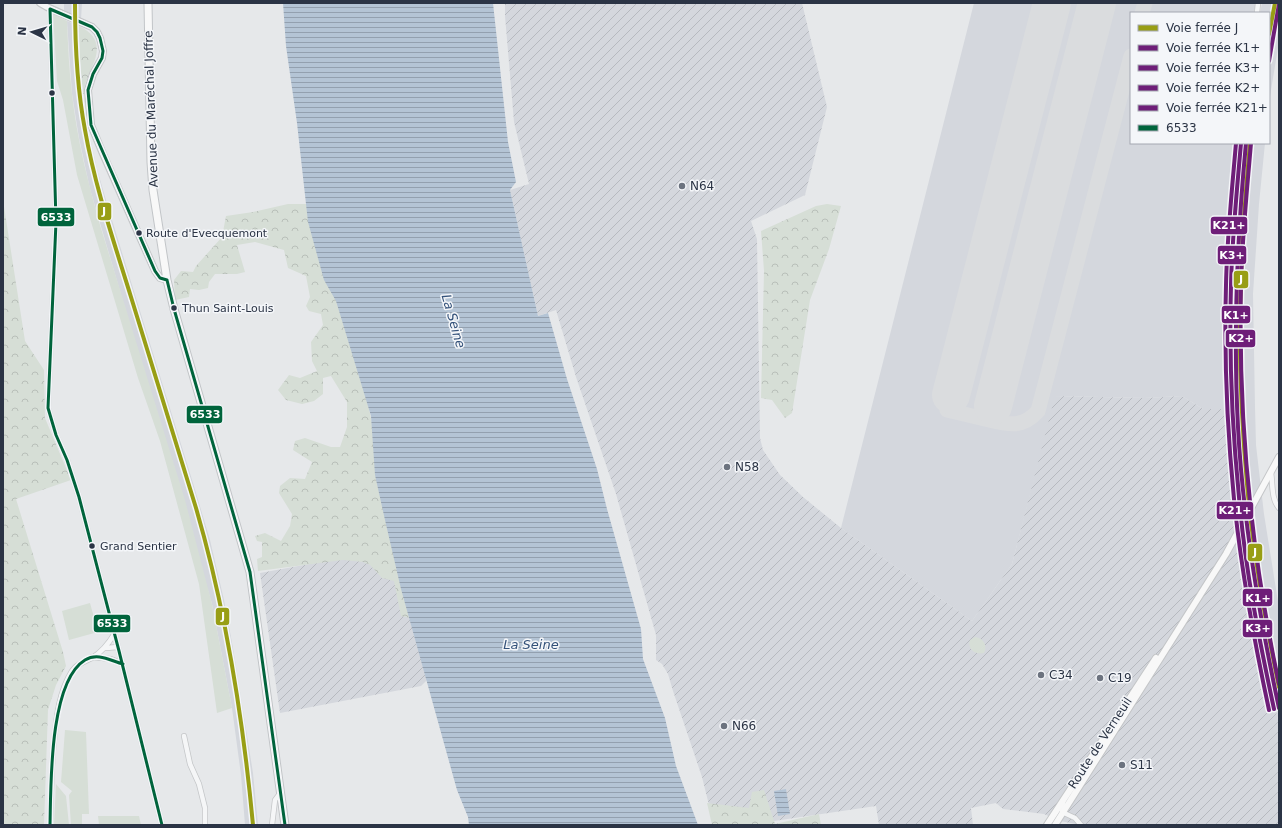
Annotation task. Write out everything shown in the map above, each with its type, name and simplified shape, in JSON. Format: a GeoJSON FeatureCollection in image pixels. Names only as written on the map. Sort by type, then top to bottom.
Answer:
{"type":"FeatureCollection","features":[{"type":"Feature","properties":{"kind":"main road","name":"Avenue du Maréchal Joffre"},"geometry":{"type":"LineString","coordinates":[[148,3],[151,162],[153,190],[167,280],[251,578],[285,825]]}},
{"type":"Feature","properties":{"kind":"main road","name":"Route de Verneuil"},"geometry":{"type":"LineString","coordinates":[[1054,825],[1236,538],[1279,457]]}},
{"type":"Feature","properties":{"kind":"main road","name":"Route de Verneuil"},"geometry":{"type":"LineString","coordinates":[[1047,825],[1154,660],[1194,603]]}},
{"type":"Feature","properties":{"kind":"street"},"geometry":{"type":"LineString","coordinates":[[40,3],[50,9],[92,27],[97,32],[103,45],[102,58],[93,74],[88,90],[93,130],[155,270],[160,278],[167,280]]}},
{"type":"Feature","properties":{"kind":"street"},"geometry":{"type":"LineString","coordinates":[[50,9],[56,222],[48,408],[50,418],[67,460],[79,497],[119,649],[162,825]]}},
{"type":"Feature","properties":{"kind":"street"},"geometry":{"type":"LineString","coordinates":[[1231,406],[1228,295],[1238,144]]}},
{"type":"Feature","properties":{"kind":"street"},"geometry":{"type":"LineString","coordinates":[[1271,473],[1273,495],[1279,508]]}},
{"type":"Feature","properties":{"kind":"street"},"geometry":{"type":"LineString","coordinates":[[50,825],[52,769],[56,722],[59,706],[72,672],[80,663],[92,658],[106,648],[114,633]]}},
{"type":"Feature","properties":{"kind":"street"},"geometry":{"type":"LineString","coordinates":[[106,648],[119,649]]}},
{"type":"Feature","properties":{"kind":"street"},"geometry":{"type":"LineString","coordinates":[[111,659],[119,649]]}},
{"type":"Feature","properties":{"kind":"street"},"geometry":{"type":"LineString","coordinates":[[92,658],[111,659],[122,664]]}},
{"type":"Feature","properties":{"kind":"street"},"geometry":{"type":"LineString","coordinates":[[184,736],[190,764],[199,784],[205,808],[205,825]]}},
{"type":"Feature","properties":{"kind":"street"},"geometry":{"type":"LineString","coordinates":[[272,825],[275,800],[281,795]]}},
{"type":"Feature","properties":{"kind":"street"},"geometry":{"type":"LineString","coordinates":[[1063,800],[1062,812],[1075,818],[1081,825]]}},
{"type":"Feature","properties":{"kind":"shaded area"},"geometry":{"type":"Polygon","coordinates":[[[64,3],[82,3],[81,19],[64,10],[64,3]]]}},
{"type":"Feature","properties":{"kind":"shaded area"},"geometry":{"type":"Polygon","coordinates":[[[505,3],[802,3],[827,107],[805,195],[751,221],[757,239],[760,438],[763,450],[780,475],[803,497],[841,528],[972,621],[1012,564],[1055,396],[1145,398],[1182,396],[1203,409],[1233,409],[1247,567],[1259,634],[1262,668],[1267,668],[1279,725],[1279,825],[1081,825],[1060,821],[1044,814],[1003,809],[996,803],[971,808],[973,825],[879,825],[876,806],[747,825],[714,825],[702,777],[668,674],[662,664],[656,660],[656,635],[616,494],[576,377],[556,310],[538,316],[510,190],[529,184],[514,122],[505,3]]]}},
{"type":"Feature","properties":{"kind":"shaded area"},"geometry":{"type":"Polygon","coordinates":[[[974,3],[1256,3],[1254,12],[1130,12],[1130,144],[1236,144],[1226,284],[1233,395],[1231,295],[1235,204],[1241,144],[1265,144],[1253,294],[1255,407],[1256,445],[1264,514],[1279,608],[1279,725],[1267,668],[1262,668],[1259,634],[1247,567],[1233,409],[1203,409],[1182,396],[1145,398],[1056,396],[1012,564],[972,621],[841,528],[974,3]]]}},
{"type":"Feature","properties":{"kind":"shaded area"},"geometry":{"type":"Polygon","coordinates":[[[1262,3],[1279,3],[1279,42],[1270,96],[1270,12],[1260,12],[1262,3]]]}},
{"type":"Feature","properties":{"kind":"shaded area"},"geometry":{"type":"Polygon","coordinates":[[[67,21],[79,26],[79,56],[83,98],[97,169],[210,540],[233,648],[253,773],[258,825],[245,825],[241,775],[232,708],[212,604],[90,189],[79,138],[72,94],[67,21]]]}},
{"type":"Feature","properties":{"kind":"shaded area"},"geometry":{"type":"Polygon","coordinates":[[[391,549],[427,680],[421,686],[280,713],[260,573],[391,549]]]}},
{"type":"Feature","properties":{"kind":"green space"},"geometry":{"type":"Polygon","coordinates":[[[53,14],[67,21],[69,67],[74,111],[87,177],[100,225],[185,500],[212,604],[232,708],[217,713],[199,584],[160,441],[138,378],[77,175],[63,100],[57,81],[53,14]]]}},
{"type":"Feature","properties":{"kind":"green space"},"geometry":{"type":"Polygon","coordinates":[[[79,26],[94,38],[97,48],[95,60],[86,82],[84,96],[81,72],[79,26]]]}},
{"type":"Feature","properties":{"kind":"green space"},"geometry":{"type":"Polygon","coordinates":[[[3,200],[25,341],[44,370],[45,418],[71,480],[16,499],[66,666],[56,685],[48,710],[44,825],[3,825],[3,200]]]}},
{"type":"Feature","properties":{"kind":"green space"},"geometry":{"type":"Polygon","coordinates":[[[288,204],[312,204],[360,368],[415,619],[401,616],[394,581],[382,578],[370,565],[363,562],[343,560],[258,571],[257,559],[262,557],[262,542],[257,541],[255,536],[265,533],[281,541],[290,526],[292,514],[279,493],[280,486],[290,478],[305,479],[312,462],[293,450],[295,441],[305,438],[331,447],[340,447],[347,427],[347,402],[331,376],[323,378],[323,394],[314,401],[302,404],[286,400],[278,390],[289,375],[300,378],[317,371],[312,361],[311,342],[323,325],[321,314],[309,311],[306,306],[310,297],[306,276],[288,268],[284,250],[255,242],[237,245],[245,272],[237,274],[215,274],[209,282],[208,288],[199,290],[190,289],[189,297],[175,300],[174,280],[181,271],[193,272],[196,266],[222,237],[226,216],[253,212],[288,204]]]}},
{"type":"Feature","properties":{"kind":"green space"},"geometry":{"type":"Polygon","coordinates":[[[827,204],[841,206],[829,249],[810,300],[792,413],[785,418],[772,400],[761,398],[764,271],[761,231],[816,206],[827,204]]]}},
{"type":"Feature","properties":{"kind":"green space"},"geometry":{"type":"Polygon","coordinates":[[[90,603],[98,632],[69,640],[62,611],[90,603]]]}},
{"type":"Feature","properties":{"kind":"green space"},"geometry":{"type":"Polygon","coordinates":[[[975,637],[984,642],[984,653],[972,651],[969,643],[970,640],[975,637]]]}},
{"type":"Feature","properties":{"kind":"green space"},"geometry":{"type":"Polygon","coordinates":[[[65,730],[86,732],[89,814],[82,814],[82,825],[71,825],[69,795],[72,791],[61,782],[65,730]]]}},
{"type":"Feature","properties":{"kind":"green space"},"geometry":{"type":"Polygon","coordinates":[[[56,784],[66,796],[69,825],[54,825],[56,784]]]}},
{"type":"Feature","properties":{"kind":"green space"},"geometry":{"type":"Polygon","coordinates":[[[764,790],[775,824],[819,814],[821,825],[712,825],[707,803],[749,808],[752,792],[764,790]]]}},
{"type":"Feature","properties":{"kind":"green space"},"geometry":{"type":"Polygon","coordinates":[[[98,816],[139,816],[141,825],[99,825],[98,816]]]}},
{"type":"Feature","properties":{"kind":"water","name":"La Seine"},"geometry":{"type":"Polygon","coordinates":[[[283,3],[493,3],[508,142],[516,182],[510,190],[538,316],[548,313],[567,379],[597,469],[641,629],[643,659],[665,718],[676,766],[698,825],[469,825],[468,817],[457,790],[401,589],[375,475],[371,416],[336,301],[324,280],[308,222],[297,123],[286,46],[283,3]]]}},
{"type":"Feature","properties":{"kind":"water"},"geometry":{"type":"Polygon","coordinates":[[[786,789],[790,814],[778,816],[774,791],[786,789]]]}},
{"type":"Feature","properties":{"kind":"taxiway"},"geometry":{"type":"LineString","coordinates":[[1142,12],[1145,3]]}},
{"type":"Feature","properties":{"kind":"taxiway"},"geometry":{"type":"LineString","coordinates":[[993,406],[989,420],[1009,424],[1021,423],[1038,411],[1130,60]]}},
{"type":"Feature","properties":{"kind":"taxiway"},"geometry":{"type":"LineString","coordinates":[[951,395],[947,410],[989,420]]}},
{"type":"Feature","properties":{"kind":"runway"},"geometry":{"type":"LineString","coordinates":[[951,395],[1052,3]]}},
{"type":"Feature","properties":{"kind":"runway"},"geometry":{"type":"LineString","coordinates":[[993,406],[1097,3]]}},
{"type":"Feature","properties":{"kind":"rail line","name":"J"},"geometry":{"type":"LineString","coordinates":[[75,3],[78,82],[89,151],[105,214],[207,547],[225,625],[232,665],[244,745],[253,825]]}},
{"type":"Feature","properties":{"kind":"rail line","name":"J"},"geometry":{"type":"LineString","coordinates":[[1270,29],[1275,3]]}},
{"type":"Feature","properties":{"kind":"rail line","name":"K1+"},"geometry":{"type":"LineString","coordinates":[[1270,55],[1279,4]]}},
{"type":"Feature","properties":{"kind":"rail line","name":"K21+"},"geometry":{"type":"LineString","coordinates":[[1236,144],[1226,285],[1225,338],[1228,419],[1234,499],[1240,552],[1253,631],[1269,710]]}},
{"type":"Feature","properties":{"kind":"rail line","name":"K3+"},"geometry":{"type":"LineString","coordinates":[[1241,144],[1231,285],[1230,338],[1233,418],[1245,550],[1258,630],[1274,709]]}},
{"type":"Feature","properties":{"kind":"rail line","name":"K1+"},"geometry":{"type":"LineString","coordinates":[[1246,144],[1240,214],[1236,320],[1240,463],[1253,568],[1279,708]]}},
{"type":"Feature","properties":{"kind":"rail line","name":"J"},"geometry":{"type":"LineString","coordinates":[[1250,144],[1243,228],[1240,305],[1243,433],[1247,484],[1256,560],[1264,611],[1279,687]]}},
{"type":"Feature","properties":{"kind":"rail line","name":"K2+"},"geometry":{"type":"LineString","coordinates":[[1251,144],[1241,285],[1244,436],[1254,536],[1269,635],[1279,684]]}},
{"type":"Feature","properties":{"kind":"transit line","name":"6533"},"geometry":{"type":"LineString","coordinates":[[50,9],[56,222],[48,408],[56,435],[67,460],[79,497],[162,825]]}},
{"type":"Feature","properties":{"kind":"transit line","name":"6533"},"geometry":{"type":"LineString","coordinates":[[50,9],[92,27],[100,38],[103,51],[102,58],[93,74],[88,90],[91,125],[155,271],[160,278],[167,280]]}},
{"type":"Feature","properties":{"kind":"transit line","name":"6533"},"geometry":{"type":"LineString","coordinates":[[167,280],[250,572],[285,825]]}},
{"type":"Feature","properties":{"kind":"transit line","name":"6533"},"geometry":{"type":"LineString","coordinates":[[50,825],[54,736],[64,690],[73,672],[85,660],[100,657],[123,664]]}},
{"type":"Feature","properties":{"kind":"place","name":"N64"},"geometry":{"type":"Point","coordinates":[682,186]}},
{"type":"Feature","properties":{"kind":"place","name":"Route d'Evecquemont"},"geometry":{"type":"Point","coordinates":[139,233]}},
{"type":"Feature","properties":{"kind":"place","name":"Thun Saint-Louis"},"geometry":{"type":"Point","coordinates":[174,308]}},
{"type":"Feature","properties":{"kind":"place","name":"N58"},"geometry":{"type":"Point","coordinates":[727,467]}},
{"type":"Feature","properties":{"kind":"place","name":"Grand Sentier"},"geometry":{"type":"Point","coordinates":[92,546]}},
{"type":"Feature","properties":{"kind":"place","name":"C34"},"geometry":{"type":"Point","coordinates":[1041,675]}},
{"type":"Feature","properties":{"kind":"place","name":"C19"},"geometry":{"type":"Point","coordinates":[1100,678]}},
{"type":"Feature","properties":{"kind":"place","name":"N66"},"geometry":{"type":"Point","coordinates":[724,726]}},
{"type":"Feature","properties":{"kind":"place","name":"S11"},"geometry":{"type":"Point","coordinates":[1122,765]}}]}
